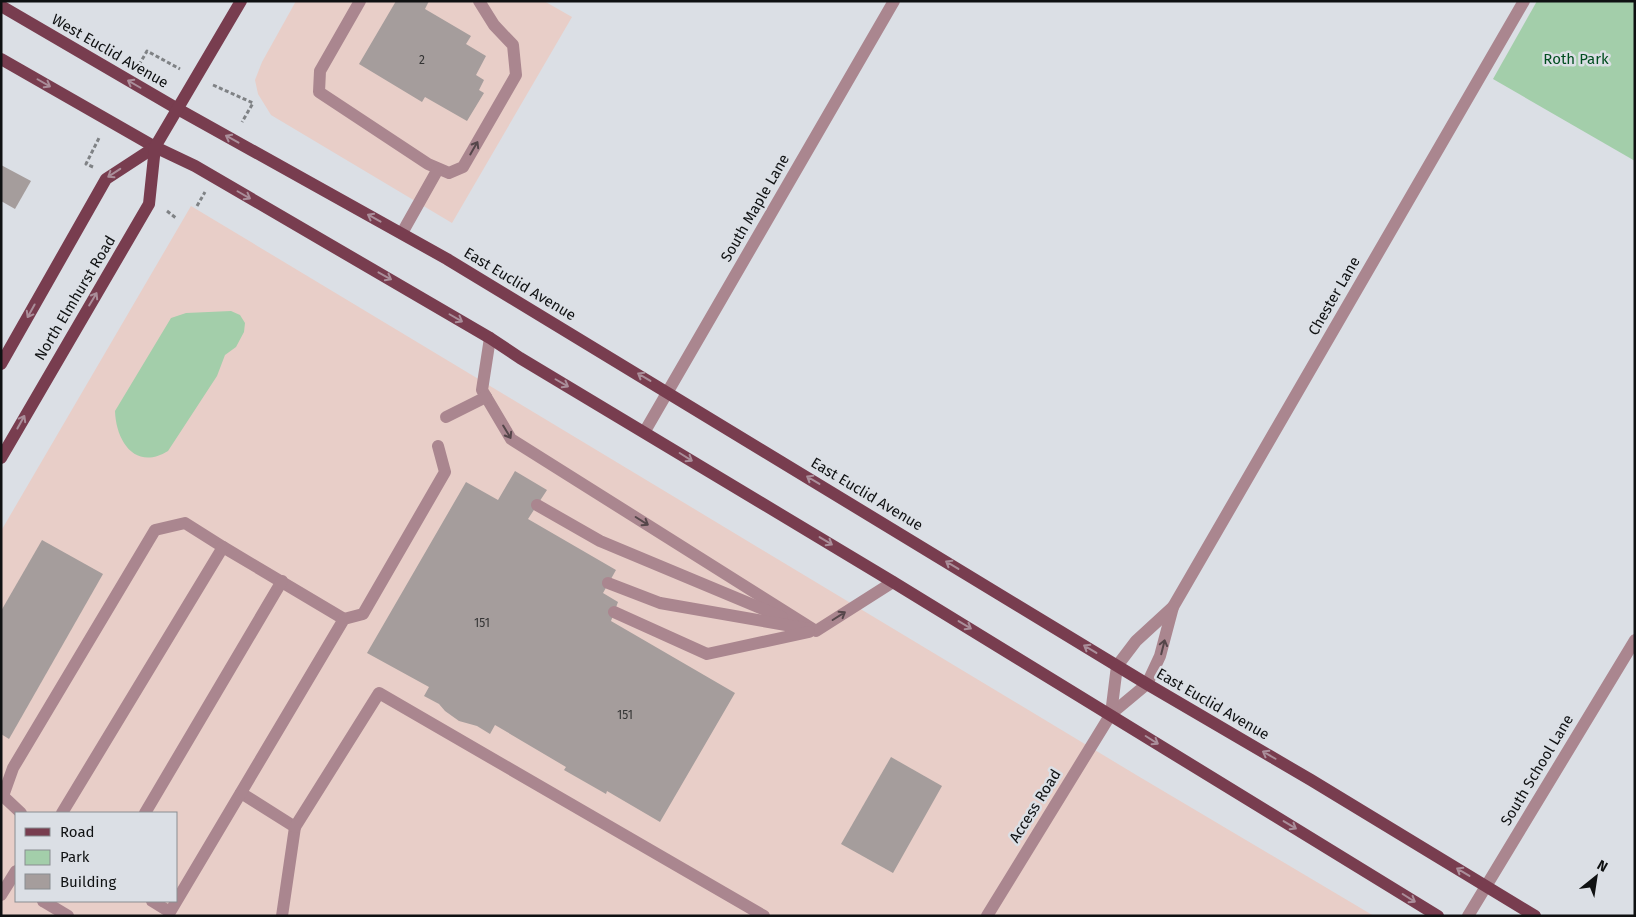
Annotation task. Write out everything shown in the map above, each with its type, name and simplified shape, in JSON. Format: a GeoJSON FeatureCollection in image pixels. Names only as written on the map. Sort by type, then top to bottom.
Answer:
{"type":"FeatureCollection","features":[{"type":"Feature","properties":{"kind":"main road","name":"North Elmhurst Road"},"geometry":{"type":"LineString","coordinates":[[1,458],[149,204],[155,147],[176,108],[241,1]]}},
{"type":"Feature","properties":{"kind":"main road","name":"West Euclid Avenue"},"geometry":{"type":"LineString","coordinates":[[1,6],[176,108]]}},
{"type":"Feature","properties":{"kind":"main road"},"geometry":{"type":"LineString","coordinates":[[1,59],[155,147],[195,166],[490,338],[520,358],[645,431],[1111,714],[1438,916]]}},
{"type":"Feature","properties":{"kind":"main road","name":"East Euclid Avenue"},"geometry":{"type":"LineString","coordinates":[[176,108],[402,233],[1117,666],[1535,916]]}},
{"type":"Feature","properties":{"kind":"main road","name":"North Elmhurst Road"},"geometry":{"type":"LineString","coordinates":[[1,364],[106,179],[155,147]]}},
{"type":"Feature","properties":{"kind":"street"},"geometry":{"type":"LineString","coordinates":[[360,1],[320,71],[319,92],[428,164],[449,173],[463,167],[516,75],[513,45],[494,25],[479,1]]}},
{"type":"Feature","properties":{"kind":"street","name":"South Maple Lane"},"geometry":{"type":"LineString","coordinates":[[645,431],[894,1]]}},
{"type":"Feature","properties":{"kind":"street","name":"Chester Lane"},"geometry":{"type":"LineString","coordinates":[[1111,714],[1147,684],[1160,656],[1172,607],[1524,1]]}},
{"type":"Feature","properties":{"kind":"street"},"geometry":{"type":"LineString","coordinates":[[402,233],[438,169]]}},
{"type":"Feature","properties":{"kind":"street"},"geometry":{"type":"LineString","coordinates":[[490,338],[482,390],[511,439],[816,631]]}},
{"type":"Feature","properties":{"kind":"street"},"geometry":{"type":"LineString","coordinates":[[446,417],[486,397]]}},
{"type":"Feature","properties":{"kind":"street"},"geometry":{"type":"LineString","coordinates":[[178,899],[344,619],[363,614],[445,472],[438,446]]}},
{"type":"Feature","properties":{"kind":"street"},"geometry":{"type":"LineString","coordinates":[[537,505],[600,541],[816,631]]}},
{"type":"Feature","properties":{"kind":"street"},"geometry":{"type":"LineString","coordinates":[[19,812],[3,796],[13,768],[155,530],[185,523],[344,619]]}},
{"type":"Feature","properties":{"kind":"street"},"geometry":{"type":"LineString","coordinates":[[63,812],[223,547]]}},
{"type":"Feature","properties":{"kind":"street"},"geometry":{"type":"LineString","coordinates":[[145,812],[282,582]]}},
{"type":"Feature","properties":{"kind":"street"},"geometry":{"type":"LineString","coordinates":[[614,612],[707,654],[816,631],[893,582]]}},
{"type":"Feature","properties":{"kind":"street"},"geometry":{"type":"LineString","coordinates":[[608,584],[660,603],[816,631]]}},
{"type":"Feature","properties":{"kind":"street","name":"Chester Lane"},"geometry":{"type":"LineString","coordinates":[[1111,714],[1117,666],[1136,640],[1172,607]]}},
{"type":"Feature","properties":{"kind":"street","name":"South School Lane"},"geometry":{"type":"LineString","coordinates":[[1468,916],[1635,640]]}},
{"type":"Feature","properties":{"kind":"street"},"geometry":{"type":"LineString","coordinates":[[282,916],[295,827],[379,693],[764,916]]}},
{"type":"Feature","properties":{"kind":"street","name":"Access Road"},"geometry":{"type":"LineString","coordinates":[[987,916],[1111,714]]}},
{"type":"Feature","properties":{"kind":"street"},"geometry":{"type":"LineString","coordinates":[[241,793],[295,827]]}},
{"type":"Feature","properties":{"kind":"street"},"geometry":{"type":"LineString","coordinates":[[1,895],[11,878]]}},
{"type":"Feature","properties":{"kind":"street"},"geometry":{"type":"LineString","coordinates":[[45,902],[68,916]]}},
{"type":"Feature","properties":{"kind":"street"},"geometry":{"type":"LineString","coordinates":[[154,902],[170,912],[176,902]]}},
{"type":"Feature","properties":{"kind":"shaded area"},"geometry":{"type":"Polygon","coordinates":[[[296,1],[544,1],[572,17],[452,223],[271,115],[258,94],[255,80],[262,62],[296,1]]]}},
{"type":"Feature","properties":{"kind":"shaded area"},"geometry":{"type":"Polygon","coordinates":[[[191,206],[1374,916],[1,916],[1,531],[191,206]]]}},
{"type":"Feature","properties":{"kind":"green space","name":"Roth Park"},"geometry":{"type":"Polygon","coordinates":[[[1537,1],[1635,1],[1635,161],[1493,79],[1537,1]]]}},
{"type":"Feature","properties":{"kind":"green space"},"geometry":{"type":"Polygon","coordinates":[[[231,311],[240,315],[245,323],[244,332],[236,347],[225,355],[217,376],[168,451],[146,458],[137,455],[124,443],[119,433],[115,411],[171,318],[186,313],[231,311]]]}},
{"type":"Feature","properties":{"kind":"building"},"geometry":{"type":"Polygon","coordinates":[[[396,1],[429,1],[425,9],[471,36],[466,44],[486,56],[476,75],[484,80],[479,90],[484,93],[467,121],[425,97],[422,102],[359,64],[396,1]]]}},
{"type":"Feature","properties":{"kind":"building"},"geometry":{"type":"Polygon","coordinates":[[[1,165],[31,181],[15,209],[1,201],[1,165]]]}},
{"type":"Feature","properties":{"kind":"building"},"geometry":{"type":"Polygon","coordinates":[[[515,471],[547,490],[528,519],[616,570],[603,593],[618,602],[611,621],[735,693],[660,822],[607,791],[606,794],[564,770],[566,767],[495,725],[490,734],[477,726],[459,721],[439,704],[424,696],[429,687],[367,653],[466,482],[498,500],[515,471]]]}},
{"type":"Feature","properties":{"kind":"building"},"geometry":{"type":"Polygon","coordinates":[[[42,540],[103,574],[9,739],[1,734],[1,611],[42,540]]]}},
{"type":"Feature","properties":{"kind":"building"},"geometry":{"type":"Polygon","coordinates":[[[891,757],[942,786],[893,873],[841,844],[891,757]]]}}]}
